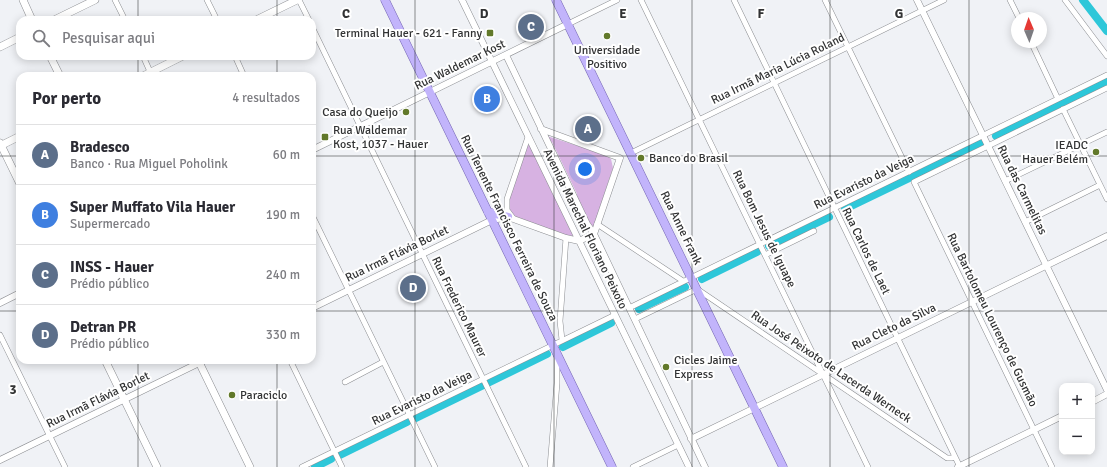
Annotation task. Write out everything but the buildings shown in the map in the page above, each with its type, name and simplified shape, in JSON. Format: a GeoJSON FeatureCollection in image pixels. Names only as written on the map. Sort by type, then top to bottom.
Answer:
{"type":"FeatureCollection","features":[{"type":"Feature","properties":{"kind":"main road"},"geometry":{"type":"LineString","coordinates":[[23,0],[30,16]]}},
{"type":"Feature","properties":{"kind":"main road"},"geometry":{"type":"LineString","coordinates":[[62,16],[95,0]]}},
{"type":"Feature","properties":{"kind":"main road"},"geometry":{"type":"LineString","coordinates":[[264,16],[298,0]]}},
{"type":"Feature","properties":{"kind":"main road","name":"Rua Tenente Francisco Ferreira de Souza"},"geometry":{"type":"LineString","coordinates":[[384,0],[612,467]]}},
{"type":"Feature","properties":{"kind":"main road","name":"Rua Anne Frank"},"geometry":{"type":"LineString","coordinates":[[556,0],[783,467]]}},
{"type":"Feature","properties":{"kind":"main road"},"geometry":{"type":"LineString","coordinates":[[0,47],[16,39]]}},
{"type":"Feature","properties":{"kind":"main road"},"geometry":{"type":"LineString","coordinates":[[52,60],[58,72]]}},
{"type":"Feature","properties":{"kind":"main road"},"geometry":{"type":"LineString","coordinates":[[155,72],[176,60]]}},
{"type":"Feature","properties":{"kind":"main road"},"geometry":{"type":"LineString","coordinates":[[16,138],[0,145],[16,176]]}},
{"type":"Feature","properties":{"kind":"main road"},"geometry":{"type":"LineString","coordinates":[[488,212],[511,218]]}},
{"type":"Feature","properties":{"kind":"main road"},"geometry":{"type":"LineString","coordinates":[[108,364],[157,467]]}},
{"type":"Feature","properties":{"kind":"main road"},"geometry":{"type":"LineString","coordinates":[[201,364],[250,467]]}},
{"type":"Feature","properties":{"kind":"street"},"geometry":{"type":"LineString","coordinates":[[116,0],[123,16]]}},
{"type":"Feature","properties":{"kind":"street"},"geometry":{"type":"LineString","coordinates":[[207,0],[215,16]]}},
{"type":"Feature","properties":{"kind":"street"},"geometry":{"type":"LineString","coordinates":[[298,0],[307,16]]}},
{"type":"Feature","properties":{"kind":"street","name":"Avenida Marechal Floriano Peixoto"},"geometry":{"type":"LineString","coordinates":[[462,0],[689,467]]}},
{"type":"Feature","properties":{"kind":"street","name":"Rua Waldemar Kost"},"geometry":{"type":"LineString","coordinates":[[316,148],[617,0]]}},
{"type":"Feature","properties":{"kind":"street","name":"Rua Bom Jesus de Iguape"},"geometry":{"type":"LineString","coordinates":[[641,0],[868,467]]}},
{"type":"Feature","properties":{"kind":"street","name":"Rua Carlos de Laet"},"geometry":{"type":"LineString","coordinates":[[734,0],[959,467]]}},
{"type":"Feature","properties":{"kind":"street"},"geometry":{"type":"LineString","coordinates":[[825,0],[909,172]]}},
{"type":"Feature","properties":{"kind":"street","name":"Rua das Carmelitas"},"geometry":{"type":"LineString","coordinates":[[917,0],[1107,390]]}},
{"type":"Feature","properties":{"kind":"street","name":"Rua Irmã Maria Lúcia Roland"},"geometry":{"type":"LineString","coordinates":[[620,158],[944,0]]}},
{"type":"Feature","properties":{"kind":"street"},"geometry":{"type":"LineString","coordinates":[[1010,0],[1016,12]]}},
{"type":"Feature","properties":{"kind":"street"},"geometry":{"type":"LineString","coordinates":[[1065,0],[1107,56]]}},
{"type":"Feature","properties":{"kind":"street","name":"Rua Frederico Maurer"},"geometry":{"type":"LineString","coordinates":[[316,35],[526,467]]}},
{"type":"Feature","properties":{"kind":"street"},"geometry":{"type":"LineString","coordinates":[[1034,48],[1058,99]]}},
{"type":"Feature","properties":{"kind":"street","name":"Avenida Marechal Floriano Peixoto"},"geometry":{"type":"LineString","coordinates":[[506,55],[587,224],[594,234],[705,467]]}},
{"type":"Feature","properties":{"kind":"street"},"geometry":{"type":"LineString","coordinates":[[145,60],[150,72]]}},
{"type":"Feature","properties":{"kind":"street"},"geometry":{"type":"LineString","coordinates":[[236,60],[242,72]]}},
{"type":"Feature","properties":{"kind":"street","name":"Rua Evaristo da Veiga"},"geometry":{"type":"LineString","coordinates":[[629,308],[1107,75]]}},
{"type":"Feature","properties":{"kind":"street","name":"Rua Evaristo da Veiga"},"geometry":{"type":"LineString","coordinates":[[914,182],[1107,88]]}},
{"type":"Feature","properties":{"kind":"street"},"geometry":{"type":"LineString","coordinates":[[1063,109],[1107,199]]}},
{"type":"Feature","properties":{"kind":"street"},"geometry":{"type":"LineString","coordinates":[[528,137],[507,199],[507,210],[511,218],[566,238],[579,241],[594,234],[620,158],[541,129]]}},
{"type":"Feature","properties":{"kind":"street"},"geometry":{"type":"LineString","coordinates":[[1005,181],[1107,132]]}},
{"type":"Feature","properties":{"kind":"street","name":"Rua Bartolomeu Lourenço de Gusmão"},"geometry":{"type":"LineString","coordinates":[[914,182],[1052,467]]}},
{"type":"Feature","properties":{"kind":"street"},"geometry":{"type":"LineString","coordinates":[[1025,222],[1100,185]]}},
{"type":"Feature","properties":{"kind":"street","name":"Rua Irmã Flávia Borlet"},"geometry":{"type":"LineString","coordinates":[[316,306],[492,220],[511,218]]}},
{"type":"Feature","properties":{"kind":"street"},"geometry":{"type":"LineString","coordinates":[[316,223],[434,467]]}},
{"type":"Feature","properties":{"kind":"street"},"geometry":{"type":"LineString","coordinates":[[597,224],[683,281]]}},
{"type":"Feature","properties":{"kind":"street"},"geometry":{"type":"LineString","coordinates":[[765,255],[814,230]]}},
{"type":"Feature","properties":{"kind":"street","name":"Rua Cleto da Silva"},"geometry":{"type":"LineString","coordinates":[[691,439],[1107,236]]}},
{"type":"Feature","properties":{"kind":"street"},"geometry":{"type":"LineString","coordinates":[[562,340],[560,321],[566,238]]}},
{"type":"Feature","properties":{"kind":"street"},"geometry":{"type":"LineString","coordinates":[[635,319],[697,289]]}},
{"type":"Feature","properties":{"kind":"street","name":"Rua José Peixoto de Lacerda Werneck"},"geometry":{"type":"LineString","coordinates":[[697,289],[947,458],[955,457]]}},
{"type":"Feature","properties":{"kind":"street"},"geometry":{"type":"LineString","coordinates":[[0,303],[16,295]]}},
{"type":"Feature","properties":{"kind":"street","name":"Rua Evaristo da Veiga"},"geometry":{"type":"LineString","coordinates":[[302,467],[484,380],[615,315]]}},
{"type":"Feature","properties":{"kind":"street"},"geometry":{"type":"LineString","coordinates":[[0,335],[64,467]]}},
{"type":"Feature","properties":{"kind":"street"},"geometry":{"type":"LineString","coordinates":[[550,467],[557,383],[556,354]]}},
{"type":"Feature","properties":{"kind":"street"},"geometry":{"type":"LineString","coordinates":[[345,382],[383,362]]}},
{"type":"Feature","properties":{"kind":"street","name":"Rua Irmã Flávia Borlet"},"geometry":{"type":"LineString","coordinates":[[0,460],[194,364]]}},
{"type":"Feature","properties":{"kind":"street"},"geometry":{"type":"LineString","coordinates":[[292,364],[342,467]]}},
{"type":"Feature","properties":{"kind":"street"},"geometry":{"type":"LineString","coordinates":[[557,383],[561,378],[568,377]]}},
{"type":"Feature","properties":{"kind":"street"},"geometry":{"type":"LineString","coordinates":[[1095,400],[1107,394]]}},
{"type":"Feature","properties":{"kind":"street"},"geometry":{"type":"LineString","coordinates":[[959,467],[1059,418]]}},
{"type":"Feature","properties":{"kind":"street"},"geometry":{"type":"LineString","coordinates":[[633,467],[678,445]]}},
{"type":"Feature","properties":{"kind":"shaded area"},"geometry":{"type":"Polygon","coordinates":[[[547,136],[606,155],[611,159],[613,168],[593,227],[576,196],[577,194],[552,142],[549,141],[547,136]]]}},
{"type":"Feature","properties":{"kind":"shaded area"},"geometry":{"type":"Polygon","coordinates":[[[528,145],[530,145],[573,235],[572,236],[564,235],[517,219],[509,211],[508,202],[528,145]]]}},
{"type":"Feature","properties":{"kind":"waterway"},"geometry":{"type":"LineString","coordinates":[[1083,0],[1107,31]]}},
{"type":"Feature","properties":{"kind":"waterway"},"geometry":{"type":"LineString","coordinates":[[996,136],[1107,82]]}},
{"type":"Feature","properties":{"kind":"waterway"},"geometry":{"type":"LineString","coordinates":[[845,209],[980,144]]}},
{"type":"Feature","properties":{"kind":"waterway"},"geometry":{"type":"LineString","coordinates":[[769,246],[829,217]]}},
{"type":"Feature","properties":{"kind":"waterway"},"geometry":{"type":"LineString","coordinates":[[702,279],[757,252]]}},
{"type":"Feature","properties":{"kind":"waterway"},"geometry":{"type":"LineString","coordinates":[[639,309],[685,287]]}},
{"type":"Feature","properties":{"kind":"waterway"},"geometry":{"type":"LineString","coordinates":[[563,347],[611,323]]}},
{"type":"Feature","properties":{"kind":"waterway"},"geometry":{"type":"LineString","coordinates":[[416,418],[547,354]]}},
{"type":"Feature","properties":{"kind":"waterway"},"geometry":{"type":"LineString","coordinates":[[340,455],[407,422]]}},
{"type":"Feature","properties":{"kind":"waterway"},"geometry":{"type":"LineString","coordinates":[[315,467],[331,459]]}},
{"type":"Feature","properties":{"kind":"place","name":"INSS - Hauer"},"geometry":{"type":"Point","coordinates":[531,27]}},
{"type":"Feature","properties":{"kind":"place","name":"Terminal Hauer - 621 - Fanny"},"geometry":{"type":"Point","coordinates":[490,33]}},
{"type":"Feature","properties":{"kind":"place","name":"Universidade Positivo"},"geometry":{"type":"Point","coordinates":[607,36]}},
{"type":"Feature","properties":{"kind":"place","name":"Super Muffato Vila Hauer"},"geometry":{"type":"Point","coordinates":[487,99]}},
{"type":"Feature","properties":{"kind":"place","name":"Casa do Queijo"},"geometry":{"type":"Point","coordinates":[406,112]}},
{"type":"Feature","properties":{"kind":"place","name":"Bradesco"},"geometry":{"type":"Point","coordinates":[588,129]}},
{"type":"Feature","properties":{"kind":"place","name":"Rua Waldemar Kost, 1037 - Hauer"},"geometry":{"type":"Point","coordinates":[325,137]}},
{"type":"Feature","properties":{"kind":"place","name":"IEADC Hauer Belém"},"geometry":{"type":"Point","coordinates":[1096,152]}},
{"type":"Feature","properties":{"kind":"place","name":"Banco do Brasil"},"geometry":{"type":"Point","coordinates":[641,158]}},
{"type":"Feature","properties":{"kind":"place","name":"Detran PR"},"geometry":{"type":"Point","coordinates":[413,288]}},
{"type":"Feature","properties":{"kind":"place","name":"Cicles Jaime Express"},"geometry":{"type":"Point","coordinates":[666,367]}},
{"type":"Feature","properties":{"kind":"place","name":"Paraciclo"},"geometry":{"type":"Point","coordinates":[232,395]}}]}
